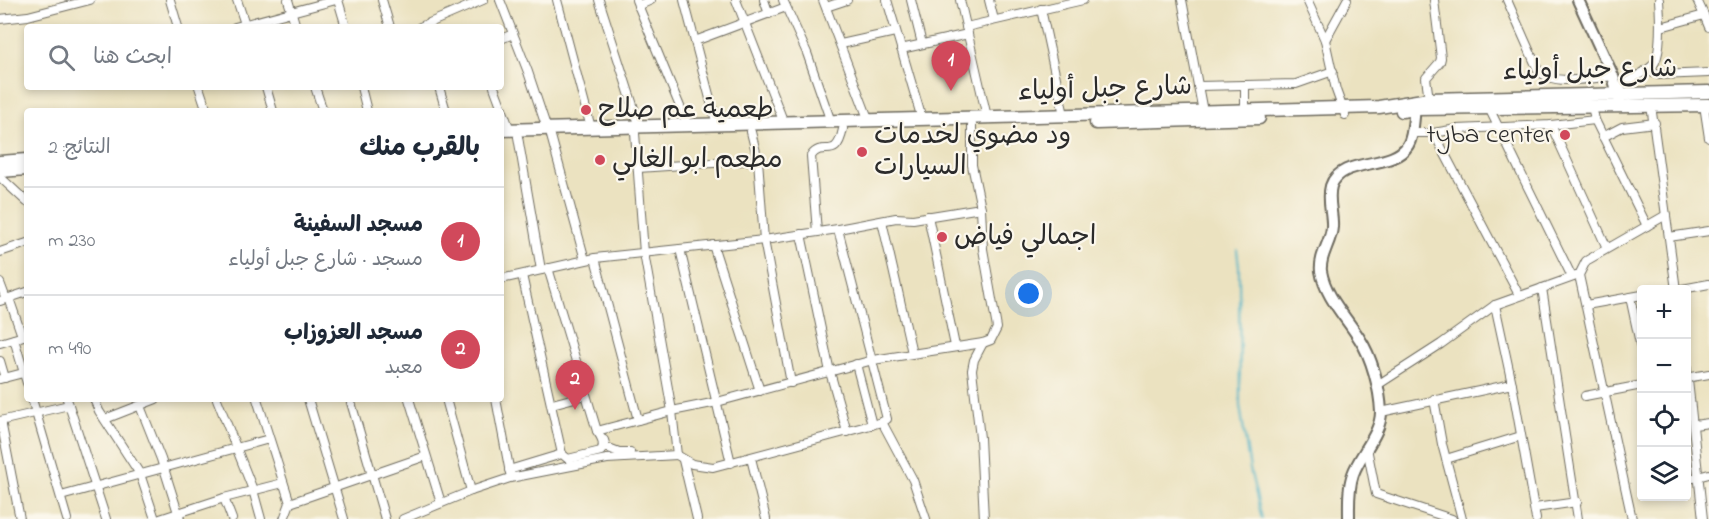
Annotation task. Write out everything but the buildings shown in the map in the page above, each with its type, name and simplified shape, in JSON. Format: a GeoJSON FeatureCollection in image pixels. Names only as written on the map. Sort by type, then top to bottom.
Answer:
{"type":"FeatureCollection","features":[{"type":"Feature","properties":{"kind":"main road","name":"شارع جبل أولياء"},"geometry":{"type":"LineString","coordinates":[[507,134],[638,130],[751,132],[972,125],[1344,112],[1429,99],[1709,92]]}},
{"type":"Feature","properties":{"kind":"main road","name":"شارع جبل أولياء"},"geometry":{"type":"LineString","coordinates":[[673,130],[688,126],[1245,110],[1384,114],[1414,109],[1592,106],[1619,96],[1651,105],[1707,105]]}},
{"type":"Feature","properties":{"kind":"main road","name":"شارع جبل أولياء"},"geometry":{"type":"LineString","coordinates":[[548,133],[591,128],[638,130]]}},
{"type":"Feature","properties":{"kind":"main road"},"geometry":{"type":"LineString","coordinates":[[0,162],[24,160]]}},
{"type":"Feature","properties":{"kind":"main road"},"geometry":{"type":"LineString","coordinates":[[0,171],[24,169]]}},
{"type":"Feature","properties":{"kind":"street"},"geometry":{"type":"LineString","coordinates":[[0,19],[28,16],[90,0]]}},
{"type":"Feature","properties":{"kind":"street"},"geometry":{"type":"LineString","coordinates":[[170,0],[177,24]]}},
{"type":"Feature","properties":{"kind":"street"},"geometry":{"type":"LineString","coordinates":[[237,0],[245,24]]}},
{"type":"Feature","properties":{"kind":"street"},"geometry":{"type":"LineString","coordinates":[[288,0],[295,24]]}},
{"type":"Feature","properties":{"kind":"street"},"geometry":{"type":"LineString","coordinates":[[253,24],[337,0],[345,24]]}},
{"type":"Feature","properties":{"kind":"street"},"geometry":{"type":"LineString","coordinates":[[382,0],[389,24]]}},
{"type":"Feature","properties":{"kind":"street"},"geometry":{"type":"LineString","coordinates":[[427,24],[483,0]]}},
{"type":"Feature","properties":{"kind":"street"},"geometry":{"type":"LineString","coordinates":[[500,0],[548,133],[585,260]]}},
{"type":"Feature","properties":{"kind":"street"},"geometry":{"type":"LineString","coordinates":[[557,0],[591,128]]}},
{"type":"Feature","properties":{"kind":"street"},"geometry":{"type":"LineString","coordinates":[[599,0],[638,130],[638,168],[644,253],[680,457],[697,519]]}},
{"type":"Feature","properties":{"kind":"street"},"geometry":{"type":"LineString","coordinates":[[651,0],[637,3],[688,126]]}},
{"type":"Feature","properties":{"kind":"street"},"geometry":{"type":"LineString","coordinates":[[684,0],[717,125]]}},
{"type":"Feature","properties":{"kind":"street"},"geometry":{"type":"LineString","coordinates":[[736,0],[784,123]]}},
{"type":"Feature","properties":{"kind":"street"},"geometry":{"type":"LineString","coordinates":[[764,0],[769,14]]}},
{"type":"Feature","properties":{"kind":"street"},"geometry":{"type":"LineString","coordinates":[[847,0],[825,3],[869,121]]}},
{"type":"Feature","properties":{"kind":"street"},"geometry":{"type":"LineString","coordinates":[[887,0],[922,119]]}},
{"type":"Feature","properties":{"kind":"street"},"geometry":{"type":"LineString","coordinates":[[911,0],[922,44]]}},
{"type":"Feature","properties":{"kind":"street"},"geometry":{"type":"LineString","coordinates":[[960,0],[987,117]]}},
{"type":"Feature","properties":{"kind":"street"},"geometry":{"type":"LineString","coordinates":[[989,0],[994,20]]}},
{"type":"Feature","properties":{"kind":"street"},"geometry":{"type":"LineString","coordinates":[[901,49],[994,20],[1041,9],[1053,3],[1083,0]]}},
{"type":"Feature","properties":{"kind":"street"},"geometry":{"type":"LineString","coordinates":[[1182,0],[1203,112]]}},
{"type":"Feature","properties":{"kind":"street"},"geometry":{"type":"LineString","coordinates":[[1307,0],[1325,40],[1336,90],[1344,112]]}},
{"type":"Feature","properties":{"kind":"street"},"geometry":{"type":"LineString","coordinates":[[1325,40],[1347,0]]}},
{"type":"Feature","properties":{"kind":"street"},"geometry":{"type":"LineString","coordinates":[[1429,99],[1426,78],[1441,58],[1434,0]]}},
{"type":"Feature","properties":{"kind":"street"},"geometry":{"type":"LineString","coordinates":[[1507,0],[1538,70],[1543,76],[1562,80],[1613,76]]}},
{"type":"Feature","properties":{"kind":"street"},"geometry":{"type":"LineString","coordinates":[[1578,0],[1613,76],[1619,96],[1655,62],[1661,27],[1659,0]]}},
{"type":"Feature","properties":{"kind":"street"},"geometry":{"type":"LineString","coordinates":[[1700,2],[1709,27]]}},
{"type":"Feature","properties":{"kind":"street"},"geometry":{"type":"LineString","coordinates":[[695,41],[769,14],[785,3],[807,53],[831,122]]}},
{"type":"Feature","properties":{"kind":"street"},"geometry":{"type":"LineString","coordinates":[[1041,9],[1064,115]]}},
{"type":"Feature","properties":{"kind":"street"},"geometry":{"type":"LineString","coordinates":[[1661,27],[1704,15]]}},
{"type":"Feature","properties":{"kind":"street"},"geometry":{"type":"LineString","coordinates":[[841,44],[896,32]]}},
{"type":"Feature","properties":{"kind":"street"},"geometry":{"type":"LineString","coordinates":[[504,38],[513,34]]}},
{"type":"Feature","properties":{"kind":"street"},"geometry":{"type":"LineString","coordinates":[[1646,70],[1659,75],[1709,74]]}},
{"type":"Feature","properties":{"kind":"street"},"geometry":{"type":"LineString","coordinates":[[1198,86],[1296,84],[1333,71]]}},
{"type":"Feature","properties":{"kind":"street"},"geometry":{"type":"LineString","coordinates":[[1245,86],[1245,110]]}},
{"type":"Feature","properties":{"kind":"street"},"geometry":{"type":"LineString","coordinates":[[200,90],[206,108]]}},
{"type":"Feature","properties":{"kind":"street"},"geometry":{"type":"LineString","coordinates":[[267,90],[272,108]]}},
{"type":"Feature","properties":{"kind":"street"},"geometry":{"type":"LineString","coordinates":[[316,90],[322,108]]}},
{"type":"Feature","properties":{"kind":"street"},"geometry":{"type":"LineString","coordinates":[[362,90],[366,108]]}},
{"type":"Feature","properties":{"kind":"street"},"geometry":{"type":"LineString","coordinates":[[440,90],[445,108]]}},
{"type":"Feature","properties":{"kind":"street"},"geometry":{"type":"LineString","coordinates":[[495,90],[500,108]]}},
{"type":"Feature","properties":{"kind":"street"},"geometry":{"type":"LineString","coordinates":[[1651,105],[1676,285]]}},
{"type":"Feature","properties":{"kind":"street"},"geometry":{"type":"LineString","coordinates":[[1707,105],[1709,135]]}},
{"type":"Feature","properties":{"kind":"street"},"geometry":{"type":"LineString","coordinates":[[1592,106],[1596,120],[1647,226]]}},
{"type":"Feature","properties":{"kind":"street"},"geometry":{"type":"LineString","coordinates":[[1489,108],[1576,276],[1586,305],[1632,519]]}},
{"type":"Feature","properties":{"kind":"street"},"geometry":{"type":"LineString","coordinates":[[1349,519],[1350,483],[1378,426],[1381,412],[1365,348],[1330,294],[1321,270],[1322,258],[1332,229],[1330,187],[1336,177],[1345,170],[1384,160],[1407,147],[1412,133],[1414,109]]}},
{"type":"Feature","properties":{"kind":"street"},"geometry":{"type":"LineString","coordinates":[[1412,133],[1497,126],[1551,125],[1596,120]]}},
{"type":"Feature","properties":{"kind":"street"},"geometry":{"type":"LineString","coordinates":[[1604,137],[1622,128],[1655,123]]}},
{"type":"Feature","properties":{"kind":"street"},"geometry":{"type":"LineString","coordinates":[[599,430],[717,402],[873,360],[991,340],[997,328],[983,249],[981,208],[972,165],[972,125]]}},
{"type":"Feature","properties":{"kind":"street"},"geometry":{"type":"LineString","coordinates":[[1551,125],[1607,248]]}},
{"type":"Feature","properties":{"kind":"street"},"geometry":{"type":"LineString","coordinates":[[817,232],[811,156],[814,151],[837,147],[840,144],[843,129]]}},
{"type":"Feature","properties":{"kind":"street"},"geometry":{"type":"LineString","coordinates":[[751,132],[758,160],[764,240],[791,383]]}},
{"type":"Feature","properties":{"kind":"street"},"geometry":{"type":"LineString","coordinates":[[1433,133],[1520,295]]}},
{"type":"Feature","properties":{"kind":"street"},"geometry":{"type":"LineString","coordinates":[[507,134],[544,269],[599,430],[606,447],[612,451],[680,457],[701,466],[713,467],[751,459],[887,419],[838,230]]}},
{"type":"Feature","properties":{"kind":"street"},"geometry":{"type":"LineString","coordinates":[[638,168],[758,160]]}},
{"type":"Feature","properties":{"kind":"street"},"geometry":{"type":"LineString","coordinates":[[0,177],[24,199]]}},
{"type":"Feature","properties":{"kind":"street"},"geometry":{"type":"LineString","coordinates":[[504,278],[595,258],[764,240],[838,230],[896,218],[913,219],[981,208]]}},
{"type":"Feature","properties":{"kind":"street"},"geometry":{"type":"LineString","coordinates":[[1376,386],[1431,351],[1495,305],[1576,276],[1586,261],[1666,215]]}},
{"type":"Feature","properties":{"kind":"street"},"geometry":{"type":"LineString","coordinates":[[928,216],[955,346]]}},
{"type":"Feature","properties":{"kind":"street"},"geometry":{"type":"LineString","coordinates":[[882,221],[912,353]]}},
{"type":"Feature","properties":{"kind":"street"},"geometry":{"type":"LineString","coordinates":[[1669,237],[1709,231]]}},
{"type":"Feature","properties":{"kind":"street"},"geometry":{"type":"LineString","coordinates":[[801,234],[830,372],[847,432]]}},
{"type":"Feature","properties":{"kind":"street"},"geometry":{"type":"LineString","coordinates":[[0,252],[24,244]]}},
{"type":"Feature","properties":{"kind":"street"},"geometry":{"type":"LineString","coordinates":[[713,245],[760,391]]}},
{"type":"Feature","properties":{"kind":"street"},"geometry":{"type":"LineString","coordinates":[[680,249],[731,463]]}},
{"type":"Feature","properties":{"kind":"street"},"geometry":{"type":"LineString","coordinates":[[595,258],[638,420]]}},
{"type":"Feature","properties":{"kind":"street"},"geometry":{"type":"LineString","coordinates":[[522,275],[562,454],[568,459],[601,451],[603,439],[599,430]]}},
{"type":"Feature","properties":{"kind":"street"},"geometry":{"type":"LineString","coordinates":[[0,283],[21,337],[24,363]]}},
{"type":"Feature","properties":{"kind":"street"},"geometry":{"type":"LineString","coordinates":[[1691,287],[1709,284]]}},
{"type":"Feature","properties":{"kind":"street"},"geometry":{"type":"LineString","coordinates":[[1542,288],[1578,519]]}},
{"type":"Feature","properties":{"kind":"street"},"geometry":{"type":"LineString","coordinates":[[5,299],[24,293]]}},
{"type":"Feature","properties":{"kind":"street"},"geometry":{"type":"LineString","coordinates":[[1586,305],[1637,296]]}},
{"type":"Feature","properties":{"kind":"street"},"geometry":{"type":"LineString","coordinates":[[1630,297],[1638,339]]}},
{"type":"Feature","properties":{"kind":"street"},"geometry":{"type":"LineString","coordinates":[[1495,305],[1512,384],[1536,519]]}},
{"type":"Feature","properties":{"kind":"street"},"geometry":{"type":"LineString","coordinates":[[0,343],[21,337]]}},
{"type":"Feature","properties":{"kind":"street"},"geometry":{"type":"LineString","coordinates":[[983,343],[974,360],[972,370],[979,419],[984,519]]}},
{"type":"Feature","properties":{"kind":"street"},"geometry":{"type":"LineString","coordinates":[[0,361],[3,378],[24,372]]}},
{"type":"Feature","properties":{"kind":"street"},"geometry":{"type":"LineString","coordinates":[[856,364],[872,425]]}},
{"type":"Feature","properties":{"kind":"street"},"geometry":{"type":"LineString","coordinates":[[1691,377],[1709,374]]}},
{"type":"Feature","properties":{"kind":"street"},"geometry":{"type":"LineString","coordinates":[[1381,412],[1512,384]]}},
{"type":"Feature","properties":{"kind":"street"},"geometry":{"type":"LineString","coordinates":[[1585,396],[1637,386]]}},
{"type":"Feature","properties":{"kind":"street"},"geometry":{"type":"LineString","coordinates":[[1690,393],[1703,519]]}},
{"type":"Feature","properties":{"kind":"street"},"geometry":{"type":"LineString","coordinates":[[552,404],[586,395]]}},
{"type":"Feature","properties":{"kind":"street"},"geometry":{"type":"LineString","coordinates":[[1434,399],[1446,459],[1462,519]]}},
{"type":"Feature","properties":{"kind":"street"},"geometry":{"type":"LineString","coordinates":[[33,402],[67,519]]}},
{"type":"Feature","properties":{"kind":"street"},"geometry":{"type":"LineString","coordinates":[[20,519],[0,421],[68,402],[106,519]]}},
{"type":"Feature","properties":{"kind":"street"},"geometry":{"type":"LineString","coordinates":[[95,402],[140,474],[155,519]]}},
{"type":"Feature","properties":{"kind":"street"},"geometry":{"type":"LineString","coordinates":[[105,419],[148,402]]}},
{"type":"Feature","properties":{"kind":"street"},"geometry":{"type":"LineString","coordinates":[[218,402],[254,490],[261,519]]}},
{"type":"Feature","properties":{"kind":"street"},"geometry":{"type":"LineString","coordinates":[[252,402],[260,409]]}},
{"type":"Feature","properties":{"kind":"street"},"geometry":{"type":"LineString","coordinates":[[258,402],[290,502],[284,519]]}},
{"type":"Feature","properties":{"kind":"street"},"geometry":{"type":"LineString","coordinates":[[309,402],[344,519]]}},
{"type":"Feature","properties":{"kind":"street"},"geometry":{"type":"LineString","coordinates":[[351,402],[385,519]]}},
{"type":"Feature","properties":{"kind":"street"},"geometry":{"type":"LineString","coordinates":[[410,402],[441,503]]}},
{"type":"Feature","properties":{"kind":"street"},"geometry":{"type":"LineString","coordinates":[[447,402],[471,491]]}},
{"type":"Feature","properties":{"kind":"street"},"geometry":{"type":"LineString","coordinates":[[497,402],[510,474]]}},
{"type":"Feature","properties":{"kind":"street"},"geometry":{"type":"LineString","coordinates":[[140,406],[164,468],[179,516]]}},
{"type":"Feature","properties":{"kind":"street"},"geometry":{"type":"LineString","coordinates":[[882,422],[913,480],[926,519]]}},
{"type":"Feature","properties":{"kind":"street"},"geometry":{"type":"LineString","coordinates":[[1694,426],[1709,423]]}},
{"type":"Feature","properties":{"kind":"street"},"geometry":{"type":"LineString","coordinates":[[1446,459],[1521,436]]}},
{"type":"Feature","properties":{"kind":"street"},"geometry":{"type":"LineString","coordinates":[[61,496],[269,439]]}},
{"type":"Feature","properties":{"kind":"street"},"geometry":{"type":"LineString","coordinates":[[1367,447],[1376,494],[1452,519]]}},
{"type":"Feature","properties":{"kind":"street"},"geometry":{"type":"LineString","coordinates":[[403,519],[562,454]]}},
{"type":"Feature","properties":{"kind":"street"},"geometry":{"type":"LineString","coordinates":[[290,502],[426,456]]}},
{"type":"Feature","properties":{"kind":"street"},"geometry":{"type":"LineString","coordinates":[[510,474],[649,456]]}},
{"type":"Feature","properties":{"kind":"street"},"geometry":{"type":"LineString","coordinates":[[751,459],[766,519]]}},
{"type":"Feature","properties":{"kind":"street"},"geometry":{"type":"LineString","coordinates":[[1691,478],[1709,474]]}},
{"type":"Feature","properties":{"kind":"street"},"geometry":{"type":"LineString","coordinates":[[160,519],[179,516],[224,498],[284,483]]}},
{"type":"Feature","properties":{"kind":"street"},"geometry":{"type":"LineString","coordinates":[[224,498],[231,519]]}},
{"type":"Feature","properties":{"kind":"street"},"geometry":{"type":"LineString","coordinates":[[1535,508],[1577,502]]}},
{"type":"Feature","properties":{"kind":"waterway"},"geometry":{"type":"LineString","coordinates":[[1237,250],[1240,406],[1250,469],[1262,519]]}},
{"type":"Feature","properties":{"kind":"place","name":"مسجد السفينة"},"geometry":{"type":"Point","coordinates":[951,91]}},
{"type":"Feature","properties":{"kind":"place","name":"طعمية عم صلاح"},"geometry":{"type":"Point","coordinates":[586,110]}},
{"type":"Feature","properties":{"kind":"place","name":"tyba center"},"geometry":{"type":"Point","coordinates":[1565,135]}},
{"type":"Feature","properties":{"kind":"place","name":"ود مضوي لخدمات السيارات"},"geometry":{"type":"Point","coordinates":[862,152]}},
{"type":"Feature","properties":{"kind":"place","name":"مطعم ابو الغالي"},"geometry":{"type":"Point","coordinates":[600,160]}},
{"type":"Feature","properties":{"kind":"place","name":"اجمالي فياض"},"geometry":{"type":"Point","coordinates":[942,237]}},
{"type":"Feature","properties":{"kind":"place","name":"مسجد العزوزاب"},"geometry":{"type":"Point","coordinates":[575,410]}}]}
